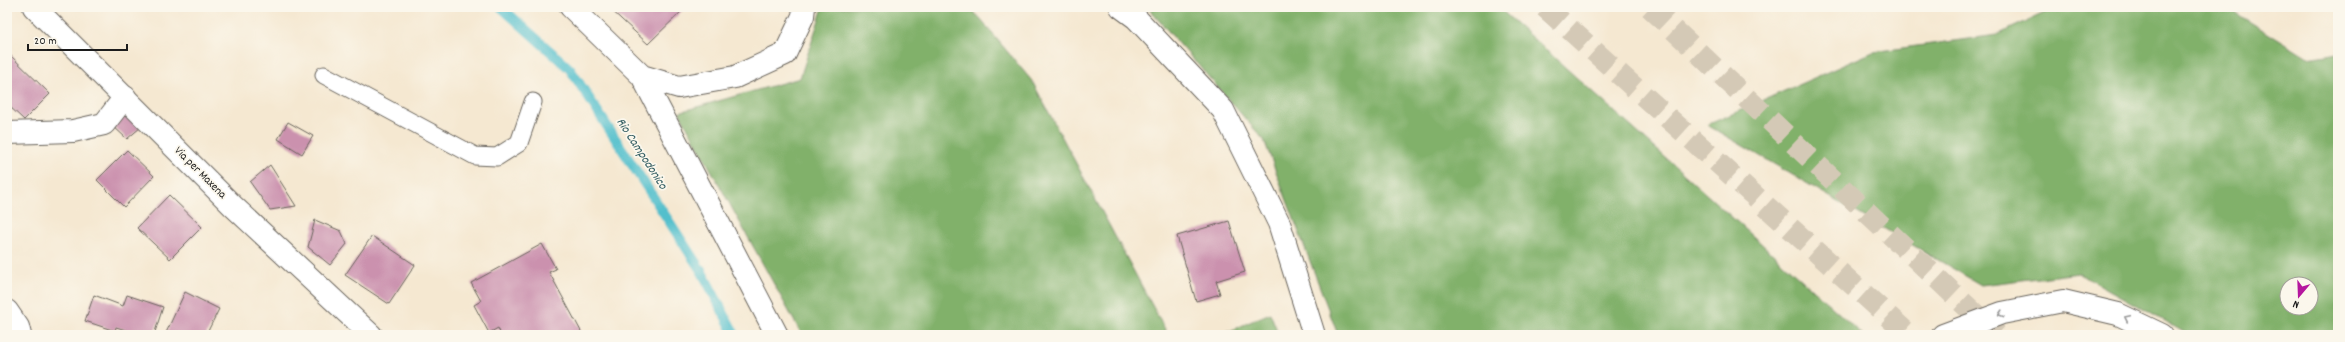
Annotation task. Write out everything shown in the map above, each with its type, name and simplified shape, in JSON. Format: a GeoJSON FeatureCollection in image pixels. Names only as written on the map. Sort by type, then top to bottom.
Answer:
{"type":"FeatureCollection","features":[{"type":"Feature","properties":{"kind":"main road","name":"Via per Maxena"},"geometry":{"type":"LineString","coordinates":[[34,7],[233,206],[371,335]]}},
{"type":"Feature","properties":{"kind":"main road"},"geometry":{"type":"LineString","coordinates":[[571,7],[642,76],[777,335]]}},
{"type":"Feature","properties":{"kind":"main road"},"geometry":{"type":"LineString","coordinates":[[642,76],[679,88],[735,77],[785,54],[803,16],[804,7]]}},
{"type":"Feature","properties":{"kind":"main road"},"geometry":{"type":"LineString","coordinates":[[1121,7],[1136,18],[1223,110],[1279,223],[1314,335]]}},
{"type":"Feature","properties":{"kind":"main road"},"geometry":{"type":"LineString","coordinates":[[7,133],[73,131],[104,124],[125,97]]}},
{"type":"Feature","properties":{"kind":"main road"},"geometry":{"type":"LineString","coordinates":[[1943,335],[2002,313],[2063,301],[2118,314],[2162,335]]}},
{"type":"Feature","properties":{"kind":"main road"},"geometry":{"type":"LineString","coordinates":[[7,311],[18,327],[20,335]]}},
{"type":"Feature","properties":{"kind":"lane"},"geometry":{"type":"LineString","coordinates":[[324,75],[475,156],[497,157],[519,143],[533,102]]}},
{"type":"Feature","properties":{"kind":"green space"},"geometry":{"type":"Polygon","coordinates":[[[823,7],[970,7],[1032,81],[1168,335],[802,335],[679,112],[800,78],[823,7]]]}},
{"type":"Feature","properties":{"kind":"green space"},"geometry":{"type":"Polygon","coordinates":[[[1147,7],[1498,7],[1863,335],[1338,335],[1264,140],[1147,7]]]}},
{"type":"Feature","properties":{"kind":"green space"},"geometry":{"type":"Polygon","coordinates":[[[2057,7],[2211,7],[2234,12],[2308,58],[2338,53],[2338,335],[2189,335],[2079,273],[1981,285],[1707,125],[1873,52],[1997,35],[2057,7]]]}},
{"type":"Feature","properties":{"kind":"green space"},"geometry":{"type":"Polygon","coordinates":[[[1270,313],[1279,335],[1221,335],[1270,313]]]}},
{"type":"Feature","properties":{"kind":"building"},"geometry":{"type":"Polygon","coordinates":[[[608,7],[686,7],[648,44],[608,7]]]}},
{"type":"Feature","properties":{"kind":"building"},"geometry":{"type":"Polygon","coordinates":[[[7,52],[50,94],[24,120],[7,104],[7,52]]]}},
{"type":"Feature","properties":{"kind":"building"},"geometry":{"type":"Polygon","coordinates":[[[128,114],[141,127],[127,139],[112,125],[128,114]]]}},
{"type":"Feature","properties":{"kind":"building"},"geometry":{"type":"Polygon","coordinates":[[[288,122],[313,136],[302,154],[278,139],[288,122]]]}},
{"type":"Feature","properties":{"kind":"building"},"geometry":{"type":"Polygon","coordinates":[[[127,150],[154,176],[124,207],[97,180],[127,150]]]}},
{"type":"Feature","properties":{"kind":"building"},"geometry":{"type":"Polygon","coordinates":[[[270,165],[296,206],[270,210],[250,182],[270,165]]]}},
{"type":"Feature","properties":{"kind":"building"},"geometry":{"type":"Polygon","coordinates":[[[169,195],[202,227],[170,259],[137,228],[169,195]]]}},
{"type":"Feature","properties":{"kind":"building"},"geometry":{"type":"Polygon","coordinates":[[[315,220],[341,231],[347,244],[330,265],[308,247],[315,220]]]}},
{"type":"Feature","properties":{"kind":"building"},"geometry":{"type":"Polygon","coordinates":[[[1229,221],[1245,272],[1216,281],[1220,294],[1196,301],[1177,236],[1229,221]]]}},
{"type":"Feature","properties":{"kind":"building"},"geometry":{"type":"Polygon","coordinates":[[[372,236],[415,265],[389,304],[345,275],[372,236]]]}},
{"type":"Feature","properties":{"kind":"building"},"geometry":{"type":"Polygon","coordinates":[[[542,244],[556,269],[549,272],[583,335],[501,335],[498,328],[489,333],[474,305],[481,301],[471,283],[542,244]]]}},
{"type":"Feature","properties":{"kind":"building"},"geometry":{"type":"Polygon","coordinates":[[[185,292],[219,309],[206,335],[165,335],[185,292]]]}},
{"type":"Feature","properties":{"kind":"building"},"geometry":{"type":"Polygon","coordinates":[[[94,295],[123,306],[127,295],[163,307],[154,335],[142,335],[116,327],[115,331],[85,321],[94,295]]]}},
{"type":"Feature","properties":{"kind":"waterway","name":"Rio Campodonico"},"geometry":{"type":"LineString","coordinates":[[501,7],[570,69],[702,272],[735,335]]}},
{"type":"Feature","properties":{"kind":"tunnel"},"geometry":{"type":"LineString","coordinates":[[1545,7],[1909,335]]}},
{"type":"Feature","properties":{"kind":"tunnel"},"geometry":{"type":"LineString","coordinates":[[1650,7],[1997,335]]}}]}
